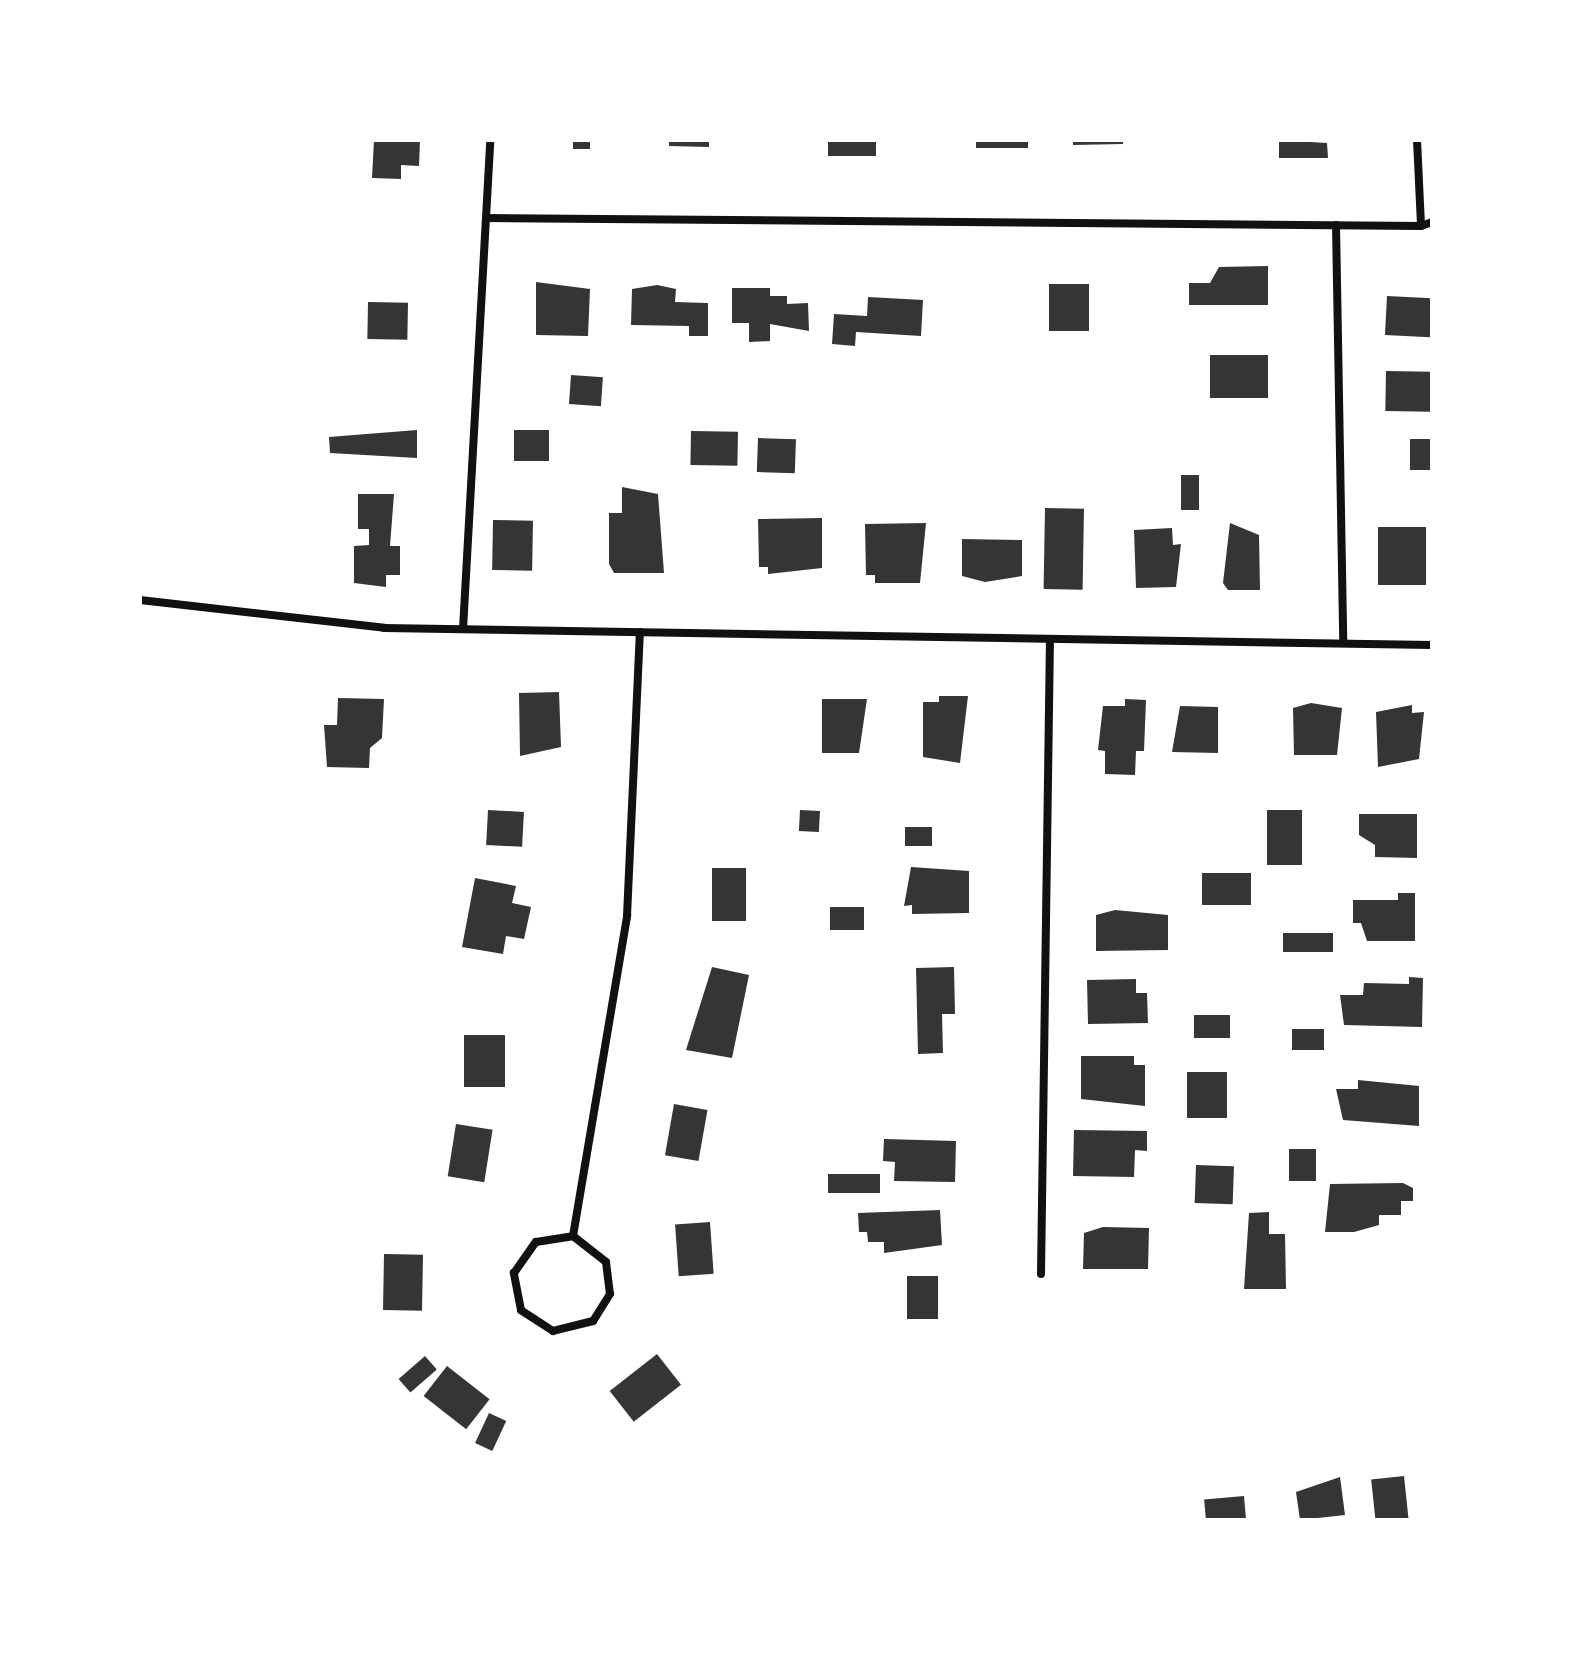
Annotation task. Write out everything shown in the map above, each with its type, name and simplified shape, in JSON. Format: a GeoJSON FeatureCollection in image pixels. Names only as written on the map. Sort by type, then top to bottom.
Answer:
{"type":"FeatureCollection","features":[{"type":"Feature","properties":{"kind":"street"},"geometry":{"type":"LineString","coordinates":[[463,629],[490,140]]}},
{"type":"Feature","properties":{"kind":"street"},"geometry":{"type":"LineString","coordinates":[[1417,140],[1421,226]]}},
{"type":"Feature","properties":{"kind":"street"},"geometry":{"type":"LineString","coordinates":[[487,218],[1421,226],[1432,222]]}},
{"type":"Feature","properties":{"kind":"street"},"geometry":{"type":"LineString","coordinates":[[1336,225],[1343,643]]}},
{"type":"Feature","properties":{"kind":"street"},"geometry":{"type":"LineString","coordinates":[[140,600],[384,628],[1432,645]]}},
{"type":"Feature","properties":{"kind":"street"},"geometry":{"type":"LineString","coordinates":[[573,1236],[627,916],[640,632]]}},
{"type":"Feature","properties":{"kind":"street"},"geometry":{"type":"LineString","coordinates":[[1041,1274],[1050,639]]}},
{"type":"Feature","properties":{"kind":"street"},"geometry":{"type":"LineString","coordinates":[[573,1236],[606,1262],[610,1294],[593,1321],[553,1331],[521,1310],[514,1273],[536,1242],[573,1236]]}},
{"type":"Feature","properties":{"kind":"building"},"geometry":{"type":"Polygon","coordinates":[[[374,140],[420,140],[419,166],[401,165],[401,179],[372,178],[374,140]]]}},
{"type":"Feature","properties":{"kind":"building"},"geometry":{"type":"Polygon","coordinates":[[[573,140],[590,140],[590,149],[573,149],[573,140]]]}},
{"type":"Feature","properties":{"kind":"building"},"geometry":{"type":"Polygon","coordinates":[[[669,140],[709,140],[709,147],[669,146],[669,140]]]}},
{"type":"Feature","properties":{"kind":"building"},"geometry":{"type":"Polygon","coordinates":[[[828,140],[876,140],[876,156],[828,156],[828,140]]]}},
{"type":"Feature","properties":{"kind":"building"},"geometry":{"type":"Polygon","coordinates":[[[976,140],[1028,140],[1028,148],[976,148],[976,140]]]}},
{"type":"Feature","properties":{"kind":"building"},"geometry":{"type":"Polygon","coordinates":[[[1073,140],[1123,140],[1123,144],[1073,145],[1073,140]]]}},
{"type":"Feature","properties":{"kind":"building"},"geometry":{"type":"Polygon","coordinates":[[[1279,140],[1327,143],[1328,158],[1279,158],[1279,140]]]}},
{"type":"Feature","properties":{"kind":"building"},"geometry":{"type":"Polygon","coordinates":[[[1268,266],[1268,305],[1189,305],[1189,283],[1210,283],[1219,267],[1268,266]]]}},
{"type":"Feature","properties":{"kind":"building"},"geometry":{"type":"Polygon","coordinates":[[[536,282],[590,289],[588,336],[536,335],[536,282]]]}},
{"type":"Feature","properties":{"kind":"building"},"geometry":{"type":"Polygon","coordinates":[[[1049,284],[1089,284],[1089,331],[1049,331],[1049,284]]]}},
{"type":"Feature","properties":{"kind":"building"},"geometry":{"type":"Polygon","coordinates":[[[657,285],[676,289],[675,302],[708,303],[708,336],[689,336],[689,326],[631,325],[632,289],[657,285]]]}},
{"type":"Feature","properties":{"kind":"building"},"geometry":{"type":"Polygon","coordinates":[[[732,288],[770,288],[770,296],[787,296],[787,304],[808,303],[809,331],[770,324],[770,341],[749,342],[749,323],[732,323],[732,288]]]}},
{"type":"Feature","properties":{"kind":"building"},"geometry":{"type":"Polygon","coordinates":[[[1387,296],[1432,298],[1430,337],[1385,335],[1387,296]]]}},
{"type":"Feature","properties":{"kind":"building"},"geometry":{"type":"Polygon","coordinates":[[[868,297],[923,300],[921,336],[856,332],[855,346],[832,344],[834,314],[867,316],[868,297]]]}},
{"type":"Feature","properties":{"kind":"building"},"geometry":{"type":"Polygon","coordinates":[[[368,302],[408,303],[407,340],[367,339],[368,302]]]}},
{"type":"Feature","properties":{"kind":"building"},"geometry":{"type":"Polygon","coordinates":[[[1210,355],[1268,355],[1268,398],[1210,398],[1210,355]]]}},
{"type":"Feature","properties":{"kind":"building"},"geometry":{"type":"Polygon","coordinates":[[[1386,371],[1432,372],[1431,412],[1385,411],[1386,371]]]}},
{"type":"Feature","properties":{"kind":"building"},"geometry":{"type":"Polygon","coordinates":[[[571,375],[603,377],[601,406],[569,404],[571,375]]]}},
{"type":"Feature","properties":{"kind":"building"},"geometry":{"type":"Polygon","coordinates":[[[417,430],[417,458],[330,453],[329,437],[417,430]]]}},
{"type":"Feature","properties":{"kind":"building"},"geometry":{"type":"Polygon","coordinates":[[[514,430],[549,430],[549,461],[514,461],[514,430]]]}},
{"type":"Feature","properties":{"kind":"building"},"geometry":{"type":"Polygon","coordinates":[[[691,431],[738,432],[737,466],[690,465],[691,431]]]}},
{"type":"Feature","properties":{"kind":"building"},"geometry":{"type":"Polygon","coordinates":[[[758,438],[796,439],[795,473],[757,472],[758,438]]]}},
{"type":"Feature","properties":{"kind":"building"},"geometry":{"type":"Polygon","coordinates":[[[1410,439],[1432,439],[1432,470],[1410,470],[1410,439]]]}},
{"type":"Feature","properties":{"kind":"building"},"geometry":{"type":"Polygon","coordinates":[[[1181,475],[1199,475],[1199,510],[1181,510],[1181,475]]]}},
{"type":"Feature","properties":{"kind":"building"},"geometry":{"type":"Polygon","coordinates":[[[622,487],[658,494],[664,573],[614,573],[609,564],[609,513],[622,513],[622,487]]]}},
{"type":"Feature","properties":{"kind":"building"},"geometry":{"type":"Polygon","coordinates":[[[358,494],[394,494],[390,546],[400,546],[400,575],[386,575],[386,587],[354,583],[354,546],[369,545],[369,529],[358,529],[358,494]]]}},
{"type":"Feature","properties":{"kind":"building"},"geometry":{"type":"Polygon","coordinates":[[[1045,508],[1084,509],[1083,590],[1044,589],[1045,508]]]}},
{"type":"Feature","properties":{"kind":"building"},"geometry":{"type":"Polygon","coordinates":[[[822,518],[822,568],[768,574],[768,567],[759,567],[758,519],[822,518]]]}},
{"type":"Feature","properties":{"kind":"building"},"geometry":{"type":"Polygon","coordinates":[[[493,520],[533,521],[532,571],[492,570],[493,520]]]}},
{"type":"Feature","properties":{"kind":"building"},"geometry":{"type":"Polygon","coordinates":[[[926,523],[920,583],[875,583],[875,575],[866,575],[865,524],[926,523]]]}},
{"type":"Feature","properties":{"kind":"building"},"geometry":{"type":"Polygon","coordinates":[[[1230,523],[1259,535],[1260,590],[1228,590],[1223,583],[1230,523]]]}},
{"type":"Feature","properties":{"kind":"building"},"geometry":{"type":"Polygon","coordinates":[[[1378,527],[1426,527],[1426,585],[1378,585],[1378,527]]]}},
{"type":"Feature","properties":{"kind":"building"},"geometry":{"type":"Polygon","coordinates":[[[1172,528],[1173,545],[1181,544],[1176,587],[1136,588],[1134,530],[1172,528]]]}},
{"type":"Feature","properties":{"kind":"building"},"geometry":{"type":"Polygon","coordinates":[[[962,539],[1022,540],[1022,576],[985,582],[962,576],[962,539]]]}},
{"type":"Feature","properties":{"kind":"building"},"geometry":{"type":"Polygon","coordinates":[[[559,692],[561,747],[520,756],[519,693],[559,692]]]}},
{"type":"Feature","properties":{"kind":"building"},"geometry":{"type":"Polygon","coordinates":[[[939,696],[968,696],[960,763],[923,757],[923,702],[939,702],[939,696]]]}},
{"type":"Feature","properties":{"kind":"building"},"geometry":{"type":"Polygon","coordinates":[[[338,698],[384,699],[382,738],[370,748],[369,768],[327,767],[324,725],[337,725],[338,698]]]}},
{"type":"Feature","properties":{"kind":"building"},"geometry":{"type":"Polygon","coordinates":[[[822,699],[867,699],[859,753],[822,753],[822,699]]]}},
{"type":"Feature","properties":{"kind":"building"},"geometry":{"type":"Polygon","coordinates":[[[1125,699],[1146,700],[1144,751],[1136,751],[1135,775],[1105,774],[1105,751],[1098,750],[1103,706],[1125,706],[1125,699]]]}},
{"type":"Feature","properties":{"kind":"building"},"geometry":{"type":"Polygon","coordinates":[[[1311,703],[1342,708],[1337,755],[1294,755],[1293,708],[1311,703]]]}},
{"type":"Feature","properties":{"kind":"building"},"geometry":{"type":"Polygon","coordinates":[[[1412,705],[1412,713],[1424,712],[1419,759],[1378,767],[1376,712],[1412,705]]]}},
{"type":"Feature","properties":{"kind":"building"},"geometry":{"type":"Polygon","coordinates":[[[1180,706],[1218,707],[1218,753],[1172,752],[1180,706]]]}},
{"type":"Feature","properties":{"kind":"building"},"geometry":{"type":"Polygon","coordinates":[[[488,810],[524,812],[522,847],[486,845],[488,810]]]}},
{"type":"Feature","properties":{"kind":"building"},"geometry":{"type":"Polygon","coordinates":[[[800,810],[820,811],[819,832],[799,831],[800,810]]]}},
{"type":"Feature","properties":{"kind":"building"},"geometry":{"type":"Polygon","coordinates":[[[1267,810],[1302,810],[1302,865],[1267,865],[1267,810]]]}},
{"type":"Feature","properties":{"kind":"building"},"geometry":{"type":"Polygon","coordinates":[[[1359,814],[1417,814],[1417,858],[1375,857],[1375,845],[1359,835],[1359,814]]]}},
{"type":"Feature","properties":{"kind":"building"},"geometry":{"type":"Polygon","coordinates":[[[905,827],[932,827],[932,846],[905,846],[905,827]]]}},
{"type":"Feature","properties":{"kind":"building"},"geometry":{"type":"Polygon","coordinates":[[[911,867],[969,871],[969,913],[912,914],[912,905],[904,906],[911,867]]]}},
{"type":"Feature","properties":{"kind":"building"},"geometry":{"type":"Polygon","coordinates":[[[712,868],[746,868],[746,921],[712,921],[712,868]]]}},
{"type":"Feature","properties":{"kind":"building"},"geometry":{"type":"Polygon","coordinates":[[[1202,873],[1251,873],[1251,905],[1202,905],[1202,873]]]}},
{"type":"Feature","properties":{"kind":"building"},"geometry":{"type":"Polygon","coordinates":[[[475,878],[516,886],[512,903],[531,907],[524,939],[506,936],[503,954],[462,947],[475,878]]]}},
{"type":"Feature","properties":{"kind":"building"},"geometry":{"type":"Polygon","coordinates":[[[1398,893],[1415,893],[1415,941],[1367,941],[1361,923],[1353,923],[1353,900],[1398,900],[1398,893]]]}},
{"type":"Feature","properties":{"kind":"building"},"geometry":{"type":"Polygon","coordinates":[[[830,907],[864,907],[864,930],[830,930],[830,907]]]}},
{"type":"Feature","properties":{"kind":"building"},"geometry":{"type":"Polygon","coordinates":[[[1115,910],[1168,915],[1168,950],[1096,951],[1096,915],[1115,910]]]}},
{"type":"Feature","properties":{"kind":"building"},"geometry":{"type":"Polygon","coordinates":[[[1283,933],[1333,933],[1333,952],[1283,952],[1283,933]]]}},
{"type":"Feature","properties":{"kind":"building"},"geometry":{"type":"Polygon","coordinates":[[[712,967],[749,975],[732,1058],[686,1050],[712,967]]]}},
{"type":"Feature","properties":{"kind":"building"},"geometry":{"type":"Polygon","coordinates":[[[954,967],[955,1014],[942,1014],[943,1053],[918,1054],[916,968],[954,967]]]}},
{"type":"Feature","properties":{"kind":"building"},"geometry":{"type":"Polygon","coordinates":[[[1409,977],[1423,978],[1422,1027],[1344,1025],[1340,995],[1363,995],[1364,983],[1409,984],[1409,977]]]}},
{"type":"Feature","properties":{"kind":"building"},"geometry":{"type":"Polygon","coordinates":[[[1136,979],[1136,993],[1147,993],[1148,1023],[1088,1024],[1087,980],[1136,979]]]}},
{"type":"Feature","properties":{"kind":"building"},"geometry":{"type":"Polygon","coordinates":[[[1194,1015],[1230,1015],[1230,1038],[1194,1038],[1194,1015]]]}},
{"type":"Feature","properties":{"kind":"building"},"geometry":{"type":"Polygon","coordinates":[[[1292,1029],[1324,1029],[1324,1050],[1292,1050],[1292,1029]]]}},
{"type":"Feature","properties":{"kind":"building"},"geometry":{"type":"Polygon","coordinates":[[[464,1035],[505,1035],[505,1087],[464,1087],[464,1035]]]}},
{"type":"Feature","properties":{"kind":"building"},"geometry":{"type":"Polygon","coordinates":[[[1081,1056],[1134,1056],[1134,1065],[1145,1065],[1145,1106],[1081,1099],[1081,1056]]]}},
{"type":"Feature","properties":{"kind":"building"},"geometry":{"type":"Polygon","coordinates":[[[1187,1072],[1227,1072],[1227,1118],[1187,1118],[1187,1072]]]}},
{"type":"Feature","properties":{"kind":"building"},"geometry":{"type":"Polygon","coordinates":[[[1358,1080],[1419,1086],[1419,1126],[1343,1120],[1336,1089],[1358,1089],[1358,1080]]]}},
{"type":"Feature","properties":{"kind":"building"},"geometry":{"type":"Polygon","coordinates":[[[674,1104],[707,1110],[698,1161],[665,1155],[674,1104]]]}},
{"type":"Feature","properties":{"kind":"building"},"geometry":{"type":"Polygon","coordinates":[[[456,1124],[493,1130],[484,1182],[448,1176],[456,1124]]]}},
{"type":"Feature","properties":{"kind":"building"},"geometry":{"type":"Polygon","coordinates":[[[1074,1130],[1147,1131],[1147,1151],[1135,1150],[1134,1177],[1073,1176],[1074,1130]]]}},
{"type":"Feature","properties":{"kind":"building"},"geometry":{"type":"Polygon","coordinates":[[[884,1139],[956,1141],[955,1182],[894,1181],[895,1162],[883,1161],[884,1139]]]}},
{"type":"Feature","properties":{"kind":"building"},"geometry":{"type":"Polygon","coordinates":[[[1289,1149],[1316,1149],[1316,1181],[1289,1181],[1289,1149]]]}},
{"type":"Feature","properties":{"kind":"building"},"geometry":{"type":"Polygon","coordinates":[[[1196,1165],[1234,1166],[1233,1204],[1195,1203],[1196,1165]]]}},
{"type":"Feature","properties":{"kind":"building"},"geometry":{"type":"Polygon","coordinates":[[[828,1174],[880,1174],[880,1193],[828,1193],[828,1174]]]}},
{"type":"Feature","properties":{"kind":"building"},"geometry":{"type":"Polygon","coordinates":[[[1403,1183],[1413,1188],[1413,1201],[1401,1201],[1401,1215],[1379,1215],[1379,1225],[1354,1232],[1325,1232],[1330,1184],[1403,1183]]]}},
{"type":"Feature","properties":{"kind":"building"},"geometry":{"type":"Polygon","coordinates":[[[940,1210],[942,1245],[884,1253],[884,1242],[868,1242],[867,1232],[859,1232],[858,1213],[940,1210]]]}},
{"type":"Feature","properties":{"kind":"building"},"geometry":{"type":"Polygon","coordinates":[[[1269,1212],[1269,1234],[1285,1234],[1286,1289],[1244,1289],[1249,1213],[1269,1212]]]}},
{"type":"Feature","properties":{"kind":"building"},"geometry":{"type":"Polygon","coordinates":[[[710,1222],[714,1274],[679,1276],[675,1224],[710,1222]]]}},
{"type":"Feature","properties":{"kind":"building"},"geometry":{"type":"Polygon","coordinates":[[[1103,1227],[1149,1228],[1148,1269],[1083,1269],[1084,1233],[1103,1227]]]}},
{"type":"Feature","properties":{"kind":"building"},"geometry":{"type":"Polygon","coordinates":[[[384,1254],[423,1255],[422,1311],[383,1310],[384,1254]]]}},
{"type":"Feature","properties":{"kind":"building"},"geometry":{"type":"Polygon","coordinates":[[[907,1276],[938,1276],[938,1319],[907,1319],[907,1276]]]}},
{"type":"Feature","properties":{"kind":"building"},"geometry":{"type":"Polygon","coordinates":[[[657,1354],[681,1385],[634,1422],[610,1391],[657,1354]]]}},
{"type":"Feature","properties":{"kind":"building"},"geometry":{"type":"Polygon","coordinates":[[[425,1356],[437,1370],[410,1393],[399,1379],[425,1356]]]}},
{"type":"Feature","properties":{"kind":"building"},"geometry":{"type":"Polygon","coordinates":[[[447,1366],[490,1399],[466,1429],[424,1396],[447,1366]]]}},
{"type":"Feature","properties":{"kind":"building"},"geometry":{"type":"Polygon","coordinates":[[[489,1413],[506,1421],[492,1451],[475,1443],[489,1413]]]}},
{"type":"Feature","properties":{"kind":"building"},"geometry":{"type":"Polygon","coordinates":[[[1404,1476],[1409,1520],[1375,1520],[1371,1479],[1404,1476]]]}},
{"type":"Feature","properties":{"kind":"building"},"geometry":{"type":"Polygon","coordinates":[[[1340,1477],[1345,1515],[1300,1520],[1296,1492],[1340,1477]]]}},
{"type":"Feature","properties":{"kind":"building"},"geometry":{"type":"Polygon","coordinates":[[[1244,1496],[1246,1520],[1206,1520],[1204,1499],[1244,1496]]]}}]}
